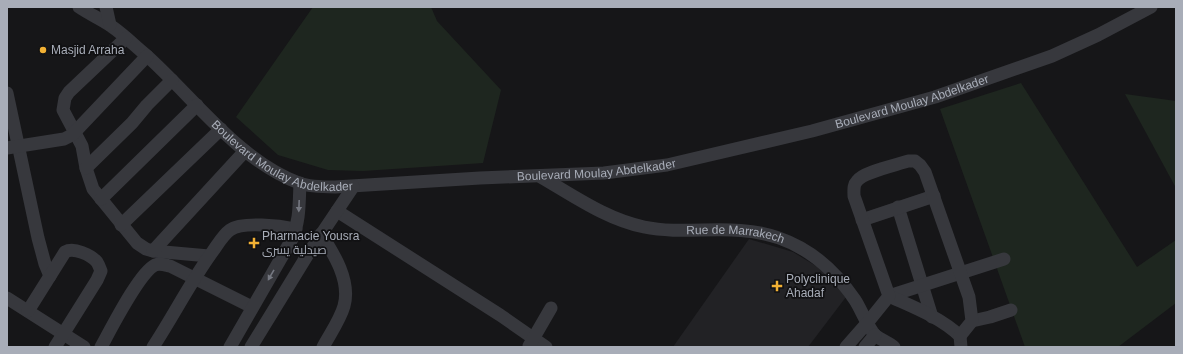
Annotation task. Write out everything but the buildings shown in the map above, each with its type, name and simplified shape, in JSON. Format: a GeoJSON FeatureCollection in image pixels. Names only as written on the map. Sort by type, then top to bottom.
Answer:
{"type":"FeatureCollection","features":[{"type":"Feature","properties":{"kind":"street","name":"Boulevard Moulay Abdelkader"},"geometry":{"type":"LineString","coordinates":[[79,7],[110,25],[126,38],[147,56],[222,130],[245,151],[270,170],[300,183],[319,187],[353,187],[480,178],[604,173],[667,165],[812,131],[935,97],[1013,71],[1052,56],[1098,35],[1151,7]]}},
{"type":"Feature","properties":{"kind":"street"},"geometry":{"type":"LineString","coordinates":[[106,7],[110,25]]}},
{"type":"Feature","properties":{"kind":"street"},"geometry":{"type":"LineString","coordinates":[[126,38],[69,92],[65,98],[63,110],[70,136],[82,146],[86,168],[93,189],[137,243],[146,249],[153,251],[209,256]]}},
{"type":"Feature","properties":{"kind":"street"},"geometry":{"type":"LineString","coordinates":[[13,147],[70,136],[147,56]]}},
{"type":"Feature","properties":{"kind":"street"},"geometry":{"type":"LineString","coordinates":[[86,168],[132,123],[147,105],[172,80]]}},
{"type":"Feature","properties":{"kind":"street"},"geometry":{"type":"LineString","coordinates":[[7,93],[13,147],[45,264],[50,276]]}},
{"type":"Feature","properties":{"kind":"street"},"geometry":{"type":"LineString","coordinates":[[101,200],[196,104]]}},
{"type":"Feature","properties":{"kind":"street"},"geometry":{"type":"LineString","coordinates":[[121,225],[222,130]]}},
{"type":"Feature","properties":{"kind":"street"},"geometry":{"type":"LineString","coordinates":[[153,251],[245,151]]}},
{"type":"Feature","properties":{"kind":"street"},"geometry":{"type":"LineString","coordinates":[[908,161],[915,161],[925,172],[934,196],[969,297],[972,321],[960,341],[951,328],[889,296],[854,196],[854,186],[857,180],[866,174],[908,161]]}},
{"type":"Feature","properties":{"kind":"street","name":"Rue de Marrakech"},"geometry":{"type":"LineString","coordinates":[[541,176],[591,206],[618,220],[632,224],[645,227],[671,229],[721,229],[751,231],[779,238],[805,250],[821,261],[840,280],[855,300],[875,335],[894,347]]}},
{"type":"Feature","properties":{"kind":"street"},"geometry":{"type":"LineString","coordinates":[[230,347],[292,239],[299,217],[300,183]]}},
{"type":"Feature","properties":{"kind":"street"},"geometry":{"type":"LineString","coordinates":[[251,347],[321,234],[353,187]]}},
{"type":"Feature","properties":{"kind":"street"},"geometry":{"type":"LineString","coordinates":[[862,220],[934,196]]}},
{"type":"Feature","properties":{"kind":"street"},"geometry":{"type":"LineString","coordinates":[[898,207],[932,317]]}},
{"type":"Feature","properties":{"kind":"street"},"geometry":{"type":"LineString","coordinates":[[338,211],[500,315],[531,343],[546,347]]}},
{"type":"Feature","properties":{"kind":"street"},"geometry":{"type":"LineString","coordinates":[[154,347],[167,327],[194,278],[222,237],[230,229],[243,226],[263,225],[296,229]]}},
{"type":"Feature","properties":{"kind":"street"},"geometry":{"type":"LineString","coordinates":[[321,234],[337,262],[344,279],[346,292],[345,305],[323,347]]}},
{"type":"Feature","properties":{"kind":"street"},"geometry":{"type":"LineString","coordinates":[[28,311],[58,261],[69,249],[82,252],[97,263],[101,272],[55,347]]}},
{"type":"Feature","properties":{"kind":"street"},"geometry":{"type":"LineString","coordinates":[[846,347],[889,296],[1004,259]]}},
{"type":"Feature","properties":{"kind":"street"},"geometry":{"type":"LineString","coordinates":[[101,347],[138,283],[149,269],[156,265],[161,264],[170,266],[252,307]]}},
{"type":"Feature","properties":{"kind":"street"},"geometry":{"type":"LineString","coordinates":[[7,298],[84,347]]}},
{"type":"Feature","properties":{"kind":"street"},"geometry":{"type":"LineString","coordinates":[[531,343],[551,308]]}},
{"type":"Feature","properties":{"kind":"street"},"geometry":{"type":"LineString","coordinates":[[972,321],[1011,310]]}},
{"type":"Feature","properties":{"kind":"street"},"geometry":{"type":"LineString","coordinates":[[865,347],[875,335]]}},
{"type":"Feature","properties":{"kind":"shaded area"},"geometry":{"type":"Polygon","coordinates":[[[313,7],[431,7],[437,21],[501,90],[483,163],[363,171],[328,170],[278,155],[236,117],[313,7]]]}},
{"type":"Feature","properties":{"kind":"shaded area"},"geometry":{"type":"Polygon","coordinates":[[[1021,83],[1137,267],[1176,240],[1176,303],[1118,347],[1025,347],[940,109],[1021,83]]]}},
{"type":"Feature","properties":{"kind":"shaded area"},"geometry":{"type":"Polygon","coordinates":[[[1125,94],[1176,101],[1176,188],[1125,94]]]}},
{"type":"Feature","properties":{"kind":"shaded area","name":"Polyclinique Ahadaf"},"geometry":{"type":"Polygon","coordinates":[[[749,239],[793,252],[829,274],[846,297],[808,347],[673,347],[749,239]]]}},
{"type":"Feature","properties":{"kind":"place","name":"Masjid Arraha"},"geometry":{"type":"Point","coordinates":[43,50]}},
{"type":"Feature","properties":{"kind":"place","name":"Pharmacie Yousra صيدلية يسرى"},"geometry":{"type":"Point","coordinates":[254,243]}},
{"type":"Feature","properties":{"kind":"place","name":"Polyclinique Ahadaf"},"geometry":{"type":"Point","coordinates":[777,286]}}]}
